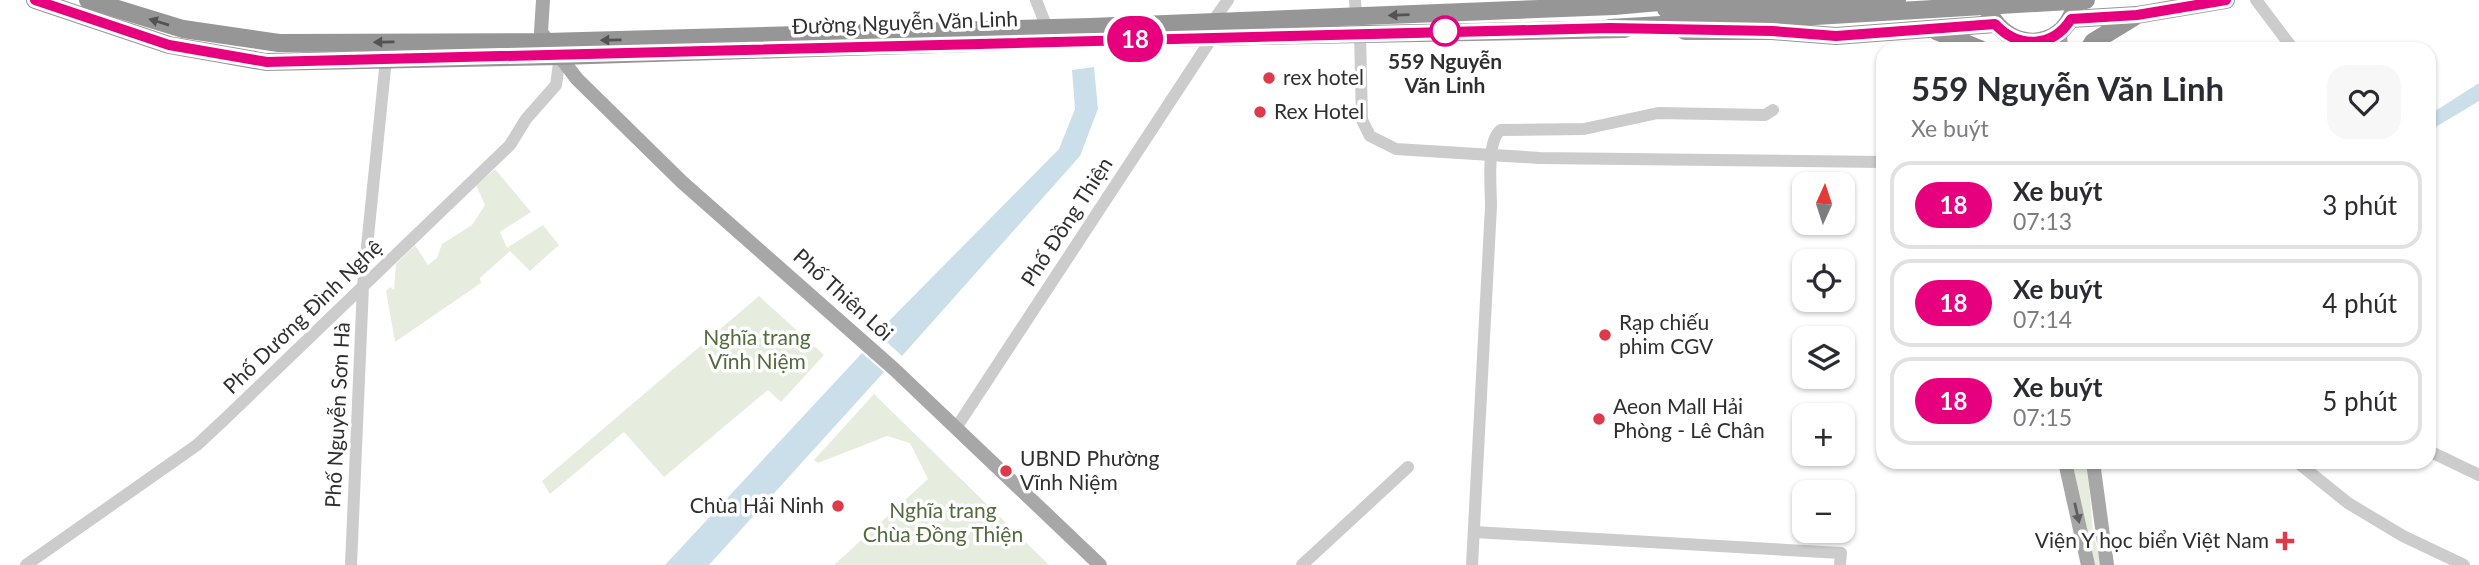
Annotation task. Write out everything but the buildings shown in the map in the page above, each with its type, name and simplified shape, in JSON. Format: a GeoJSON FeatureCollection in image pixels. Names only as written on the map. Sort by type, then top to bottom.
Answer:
{"type":"FeatureCollection","features":[{"type":"Feature","properties":{"kind":"highway","name":"Đường Nguyễn Văn Linh"},"geometry":{"type":"LineString","coordinates":[[35,0],[169,45],[267,62],[560,56],[1052,34]]}},
{"type":"Feature","properties":{"kind":"highway","name":"Đường Nguyễn Văn Linh"},"geometry":{"type":"LineString","coordinates":[[88,0],[183,29],[279,43],[546,42],[1095,33],[1213,29],[1357,17],[1614,6],[1682,0]]}},
{"type":"Feature","properties":{"kind":"highway"},"geometry":{"type":"LineString","coordinates":[[1614,6],[1679,9],[1897,0]]}},
{"type":"Feature","properties":{"kind":"highway"},"geometry":{"type":"LineString","coordinates":[[1921,0],[1923,15],[1919,28],[1968,42]]}},
{"type":"Feature","properties":{"kind":"highway"},"geometry":{"type":"LineString","coordinates":[[1988,0],[2006,36]]}},
{"type":"Feature","properties":{"kind":"highway"},"geometry":{"type":"LineString","coordinates":[[2064,33],[2076,0]]}},
{"type":"Feature","properties":{"kind":"highway"},"geometry":{"type":"LineString","coordinates":[[1610,28],[2086,0]]}},
{"type":"Feature","properties":{"kind":"highway"},"geometry":{"type":"LineString","coordinates":[[2064,33],[2137,8],[2156,12],[2225,0]]}},
{"type":"Feature","properties":{"kind":"highway"},"geometry":{"type":"LineString","coordinates":[[2093,42],[2137,8]]}},
{"type":"Feature","properties":{"kind":"highway","name":"Đường Nguyễn Văn Linh"},"geometry":{"type":"LineString","coordinates":[[1357,17],[1610,28],[1772,31],[1836,36],[1919,28],[2006,36],[2025,42]]}},
{"type":"Feature","properties":{"kind":"highway","name":"Đường Nguyễn Văn Linh"},"geometry":{"type":"LineString","coordinates":[[2039,42],[2064,33]]}},
{"type":"Feature","properties":{"kind":"main road"},"geometry":{"type":"LineString","coordinates":[[543,0],[541,32],[546,42]]}},
{"type":"Feature","properties":{"kind":"main road","name":"Phố Thiên Lôi"},"geometry":{"type":"LineString","coordinates":[[546,42],[578,79],[682,182],[894,369],[1100,565]]}},
{"type":"Feature","properties":{"kind":"main road"},"geometry":{"type":"LineString","coordinates":[[2067,469],[2088,565]]}},
{"type":"Feature","properties":{"kind":"main road"},"geometry":{"type":"LineString","coordinates":[[2094,469],[2107,565]]}},
{"type":"Feature","properties":{"kind":"street"},"geometry":{"type":"LineString","coordinates":[[1036,0],[1052,34]]}},
{"type":"Feature","properties":{"kind":"street","name":"Phố Đồng Thiện"},"geometry":{"type":"LineString","coordinates":[[956,428],[1213,29],[1227,0]]}},
{"type":"Feature","properties":{"kind":"street"},"geometry":{"type":"LineString","coordinates":[[2256,0],[2288,42]]}},
{"type":"Feature","properties":{"kind":"street"},"geometry":{"type":"LineString","coordinates":[[1357,17],[1362,120],[1370,136],[1396,149],[1490,156],[1876,162]]}},
{"type":"Feature","properties":{"kind":"street","name":"Phố Dương Đình Nghệ"},"geometry":{"type":"LineString","coordinates":[[26,565],[197,445],[510,145],[526,119],[556,85],[560,56]]}},
{"type":"Feature","properties":{"kind":"street","name":"Phố Nguyễn Sơn Hà"},"geometry":{"type":"LineString","coordinates":[[351,565],[363,286],[386,59]]}},
{"type":"Feature","properties":{"kind":"street"},"geometry":{"type":"LineString","coordinates":[[1472,565],[1491,215],[1490,156],[1496,134],[1501,130],[1584,129],[1658,113],[1765,115],[1773,110]]}},
{"type":"Feature","properties":{"kind":"street"},"geometry":{"type":"LineString","coordinates":[[2436,454],[2479,475]]}},
{"type":"Feature","properties":{"kind":"street"},"geometry":{"type":"LineString","coordinates":[[1302,565],[1408,467]]}},
{"type":"Feature","properties":{"kind":"street"},"geometry":{"type":"LineString","coordinates":[[2306,469],[2348,503],[2403,536],[2464,565]]}},
{"type":"Feature","properties":{"kind":"street"},"geometry":{"type":"LineString","coordinates":[[1474,532],[1841,553],[1840,565]]}},
{"type":"Feature","properties":{"kind":"green space"},"geometry":{"type":"Polygon","coordinates":[[[495,169],[531,212],[500,232],[507,248],[543,225],[559,245],[530,271],[510,251],[480,278],[481,283],[395,342],[386,291],[390,287],[394,290],[396,264],[415,245],[428,265],[437,258],[442,244],[472,225],[485,205],[476,185],[495,169]]]}},
{"type":"Feature","properties":{"kind":"green space","name":"Nghĩa trang Vĩnh Niệm"},"geometry":{"type":"Polygon","coordinates":[[[759,296],[824,355],[781,402],[768,390],[664,477],[624,432],[550,494],[542,481],[759,296]]]}},
{"type":"Feature","properties":{"kind":"green space","name":"Nghĩa trang Chùa Đồng Thiện"},"geometry":{"type":"Polygon","coordinates":[[[874,394],[1049,565],[834,565],[928,479],[910,443],[887,436],[818,463],[814,460],[874,394]]]}},
{"type":"Feature","properties":{"kind":"green space"},"geometry":{"type":"Polygon","coordinates":[[[2071,469],[2088,469],[2093,531],[2101,565],[2095,565],[2071,469]]]}},
{"type":"Feature","properties":{"kind":"water"},"geometry":{"type":"Polygon","coordinates":[[[1094,67],[1098,109],[1080,156],[902,356],[877,333],[1059,149],[1075,109],[1072,70],[1094,67]]]}},
{"type":"Feature","properties":{"kind":"water"},"geometry":{"type":"Polygon","coordinates":[[[2479,83],[2479,101],[2436,127],[2436,111],[2479,83]]]}},
{"type":"Feature","properties":{"kind":"water"},"geometry":{"type":"Polygon","coordinates":[[[862,353],[884,372],[709,565],[665,565],[862,353]]]}},
{"type":"Feature","properties":{"kind":"bus line","name":"18"},"geometry":{"type":"LineString","coordinates":[[35,0],[169,45],[267,62],[1610,28],[1772,31],[1836,36],[1995,24],[2008,36],[2024,42]]}},
{"type":"Feature","properties":{"kind":"bus line","name":"18"},"geometry":{"type":"LineString","coordinates":[[2039,42],[2060,33],[2071,19],[2137,15],[2226,0]]}},
{"type":"Feature","properties":{"kind":"place","name":"559 Nguyễn Văn Linh"},"geometry":{"type":"Point","coordinates":[1445,31]}},
{"type":"Feature","properties":{"kind":"place","name":"rex hotel"},"geometry":{"type":"Point","coordinates":[1269,78]}},
{"type":"Feature","properties":{"kind":"place","name":"Rex Hotel"},"geometry":{"type":"Point","coordinates":[1260,112]}},
{"type":"Feature","properties":{"kind":"place","name":"Rạp chiếu phim CGV"},"geometry":{"type":"Point","coordinates":[1605,335]}},
{"type":"Feature","properties":{"kind":"place","name":"Aeon Mall Hải Phòng - Lê Chân"},"geometry":{"type":"Point","coordinates":[1599,419]}},
{"type":"Feature","properties":{"kind":"place","name":"UBND Phường Vĩnh Niệm"},"geometry":{"type":"Point","coordinates":[1006,471]}},
{"type":"Feature","properties":{"kind":"place","name":"Chùa Hải Ninh"},"geometry":{"type":"Point","coordinates":[838,506]}},
{"type":"Feature","properties":{"kind":"place","name":"Viện Y học biển Việt Nam"},"geometry":{"type":"Point","coordinates":[2285,541]}}]}
